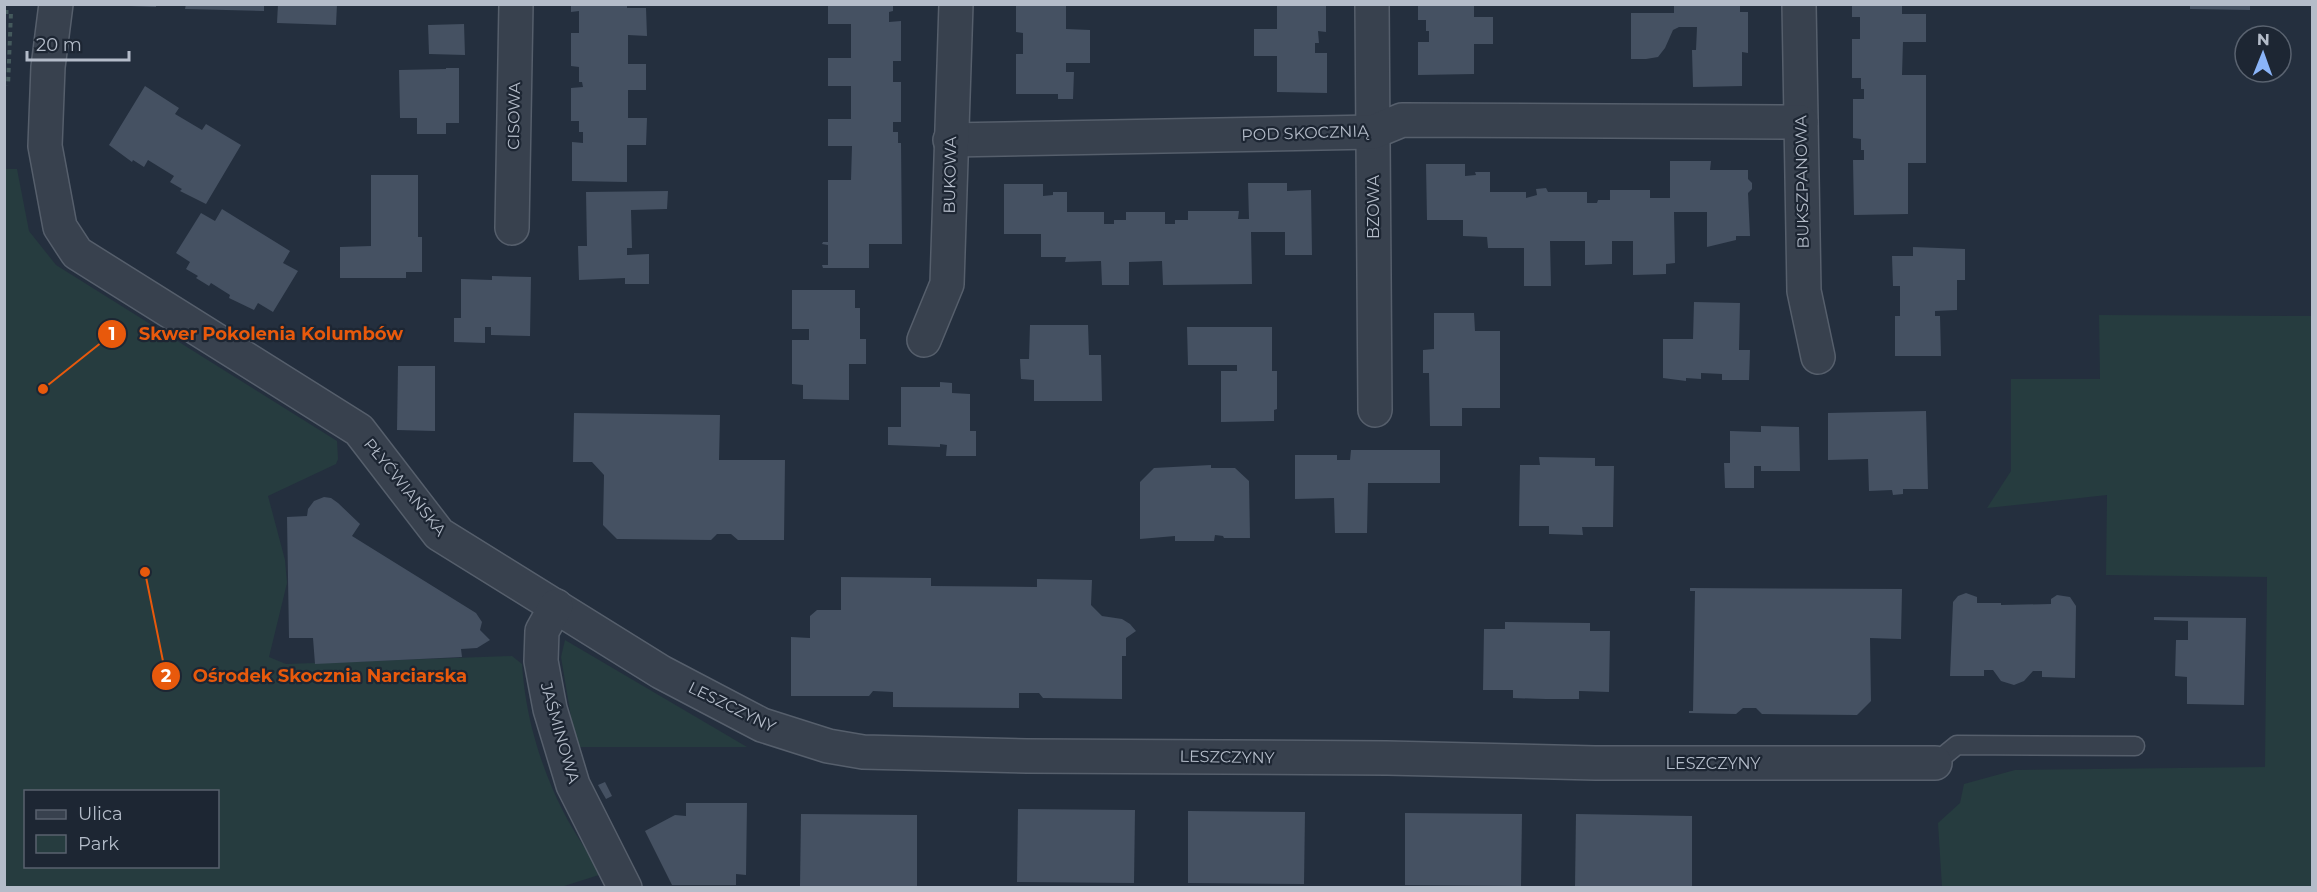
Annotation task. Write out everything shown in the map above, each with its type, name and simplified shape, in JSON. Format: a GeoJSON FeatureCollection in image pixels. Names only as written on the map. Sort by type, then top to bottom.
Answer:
{"type":"FeatureCollection","features":[{"type":"Feature","properties":{"kind":"street","name":"PŁYĆWIAŃSKA"},"geometry":{"type":"LineString","coordinates":[[57,4],[48,67],[45,146],[60,227],[77,253],[359,430],[439,534],[555,606]]}},
{"type":"Feature","properties":{"kind":"street","name":"CISOWA"},"geometry":{"type":"LineString","coordinates":[[512,228],[516,4]]}},
{"type":"Feature","properties":{"kind":"street","name":"BUKOWA"},"geometry":{"type":"LineString","coordinates":[[924,340],[947,284],[956,4]]}},
{"type":"Feature","properties":{"kind":"street","name":"BZOWA"},"geometry":{"type":"LineString","coordinates":[[1372,4],[1375,410]]}},
{"type":"Feature","properties":{"kind":"street","name":"BUKSZPANOWA"},"geometry":{"type":"LineString","coordinates":[[1799,4],[1804,291],[1818,357]]}},
{"type":"Feature","properties":{"kind":"street","name":"POD SKOCZNIĄ"},"geometry":{"type":"LineString","coordinates":[[950,140],[1373,132],[1402,120],[1801,122]]}},
{"type":"Feature","properties":{"kind":"street","name":"LESZCZYNY"},"geometry":{"type":"LineString","coordinates":[[555,606],[661,672],[762,725],[828,746],[863,752],[1595,763],[1935,763]]}},
{"type":"Feature","properties":{"kind":"street","name":"JAŚMINOWA"},"geometry":{"type":"LineString","coordinates":[[555,606],[542,632],[541,661],[550,709],[573,785],[625,888]]}},
{"type":"Feature","properties":{"kind":"lane"},"geometry":{"type":"LineString","coordinates":[[1935,763],[1957,745],[2135,746]]}},
{"type":"Feature","properties":{"kind":"path"},"geometry":{"type":"LineString","coordinates":[[4,12],[11,12],[8,86]]}},
{"type":"Feature","properties":{"kind":"green space"},"geometry":{"type":"Polygon","coordinates":[[[4,169],[17,169],[29,231],[56,265],[337,441],[336,464],[268,496],[285,560],[287,583],[269,657],[286,664],[512,656],[522,664],[530,721],[547,776],[567,819],[602,874],[558,888],[5,887],[4,169]]]}},
{"type":"Feature","properties":{"kind":"green space"},"geometry":{"type":"Polygon","coordinates":[[[2099,315],[2312,316],[2312,887],[1942,887],[1938,823],[1960,803],[1964,784],[2015,770],[2265,767],[2267,577],[2106,575],[2107,495],[1987,508],[2011,471],[2011,379],[2100,379],[2099,315]]]}},
{"type":"Feature","properties":{"kind":"green space"},"geometry":{"type":"Polygon","coordinates":[[[565,640],[747,747],[576,747],[561,657],[565,640]]]}},
{"type":"Feature","properties":{"kind":"building"},"geometry":{"type":"Polygon","coordinates":[[[186,4],[264,4],[264,11],[185,9],[186,4]]]}},
{"type":"Feature","properties":{"kind":"building"},"geometry":{"type":"Polygon","coordinates":[[[278,4],[337,4],[336,25],[277,23],[278,4]]]}},
{"type":"Feature","properties":{"kind":"building"},"geometry":{"type":"Polygon","coordinates":[[[571,4],[627,4],[627,8],[646,8],[647,36],[628,35],[628,64],[646,64],[646,90],[628,90],[628,118],[647,118],[646,145],[627,145],[627,182],[572,181],[572,142],[583,143],[583,132],[579,132],[579,121],[571,121],[571,88],[583,87],[582,82],[579,82],[579,67],[571,66],[571,33],[579,33],[579,11],[571,12],[571,4]]]}},
{"type":"Feature","properties":{"kind":"building"},"geometry":{"type":"Polygon","coordinates":[[[828,4],[893,4],[893,11],[889,12],[889,22],[901,21],[901,61],[893,61],[893,82],[901,82],[901,122],[893,122],[893,132],[898,132],[898,143],[901,143],[902,244],[869,244],[869,268],[823,268],[822,265],[828,265],[828,245],[822,244],[828,242],[828,180],[851,180],[852,146],[828,146],[828,119],[851,119],[851,86],[828,86],[828,58],[851,58],[851,24],[828,24],[828,4]]]}},
{"type":"Feature","properties":{"kind":"building"},"geometry":{"type":"Polygon","coordinates":[[[1016,4],[1066,4],[1066,29],[1090,30],[1090,63],[1066,63],[1066,72],[1074,72],[1073,99],[1058,99],[1058,94],[1016,94],[1016,54],[1023,54],[1023,33],[1016,32],[1016,4]]]}},
{"type":"Feature","properties":{"kind":"building"},"geometry":{"type":"Polygon","coordinates":[[[1277,4],[1326,4],[1326,32],[1318,31],[1319,43],[1315,43],[1315,53],[1327,53],[1327,93],[1277,92],[1277,56],[1254,56],[1254,29],[1277,29],[1277,4]]]}},
{"type":"Feature","properties":{"kind":"building"},"geometry":{"type":"Polygon","coordinates":[[[1418,4],[1474,4],[1474,17],[1493,17],[1493,44],[1474,44],[1474,74],[1418,75],[1418,42],[1429,42],[1429,31],[1426,31],[1426,20],[1418,20],[1418,4]]]}},
{"type":"Feature","properties":{"kind":"building"},"geometry":{"type":"Polygon","coordinates":[[[1674,4],[1740,4],[1740,12],[1748,12],[1748,53],[1742,52],[1742,86],[1693,87],[1692,50],[1696,50],[1697,27],[1679,27],[1673,30],[1658,57],[1631,59],[1631,13],[1674,13],[1674,4]]]}},
{"type":"Feature","properties":{"kind":"building"},"geometry":{"type":"Polygon","coordinates":[[[1852,4],[1902,4],[1902,14],[1926,14],[1926,42],[1903,42],[1902,75],[1926,75],[1926,163],[1908,163],[1908,214],[1854,215],[1853,160],[1864,160],[1864,150],[1861,150],[1861,139],[1853,138],[1853,99],[1864,99],[1864,89],[1861,89],[1861,78],[1852,78],[1852,39],[1860,39],[1860,17],[1852,17],[1852,4]]]}},
{"type":"Feature","properties":{"kind":"building"},"geometry":{"type":"Polygon","coordinates":[[[2190,4],[2250,4],[2250,10],[2190,9],[2190,4]]]}},
{"type":"Feature","properties":{"kind":"building"},"geometry":{"type":"Polygon","coordinates":[[[156,5],[156,7],[130,6],[156,5]]]}},
{"type":"Feature","properties":{"kind":"building"},"geometry":{"type":"Polygon","coordinates":[[[464,24],[465,55],[429,54],[428,25],[464,24]]]}},
{"type":"Feature","properties":{"kind":"building"},"geometry":{"type":"Polygon","coordinates":[[[459,68],[459,123],[446,123],[446,134],[417,134],[417,118],[400,118],[399,70],[459,68]]]}},
{"type":"Feature","properties":{"kind":"building"},"geometry":{"type":"Polygon","coordinates":[[[145,86],[179,108],[175,114],[202,130],[206,124],[241,145],[206,204],[180,191],[182,189],[170,182],[174,176],[148,160],[144,167],[133,160],[132,162],[109,145],[145,86]]]}},
{"type":"Feature","properties":{"kind":"building"},"geometry":{"type":"Polygon","coordinates":[[[1670,161],[1711,161],[1710,170],[1748,170],[1748,179],[1752,183],[1752,189],[1748,193],[1750,236],[1736,236],[1736,240],[1707,247],[1707,212],[1674,212],[1675,263],[1666,264],[1666,274],[1633,275],[1633,241],[1612,241],[1612,264],[1585,265],[1585,241],[1550,241],[1551,286],[1524,286],[1524,248],[1488,248],[1487,237],[1463,236],[1463,220],[1427,220],[1426,164],[1465,164],[1465,176],[1476,175],[1475,172],[1490,172],[1490,192],[1526,192],[1526,198],[1537,195],[1536,189],[1546,188],[1548,192],[1587,192],[1587,203],[1597,203],[1598,200],[1610,200],[1610,190],[1650,190],[1650,198],[1670,198],[1670,161]]]}},
{"type":"Feature","properties":{"kind":"building"},"geometry":{"type":"Polygon","coordinates":[[[371,175],[418,175],[418,237],[422,237],[422,272],[406,272],[406,278],[340,278],[340,247],[371,246],[371,175]]]}},
{"type":"Feature","properties":{"kind":"building"},"geometry":{"type":"Polygon","coordinates":[[[1248,183],[1287,183],[1287,191],[1311,190],[1312,255],[1285,255],[1285,232],[1251,232],[1252,284],[1163,285],[1162,261],[1129,262],[1129,285],[1102,285],[1101,261],[1065,262],[1066,257],[1041,257],[1041,234],[1004,234],[1004,184],[1043,184],[1043,196],[1053,195],[1053,192],[1067,192],[1067,212],[1104,212],[1104,224],[1114,224],[1114,220],[1126,220],[1126,212],[1165,212],[1165,224],[1175,224],[1175,220],[1188,220],[1188,211],[1239,211],[1238,219],[1249,219],[1248,183]]]}},
{"type":"Feature","properties":{"kind":"building"},"geometry":{"type":"Polygon","coordinates":[[[668,191],[667,209],[631,210],[632,248],[627,248],[627,255],[649,254],[649,284],[625,284],[625,278],[579,280],[578,246],[587,246],[586,192],[668,191]]]}},
{"type":"Feature","properties":{"kind":"building"},"geometry":{"type":"Polygon","coordinates":[[[222,209],[290,251],[283,263],[298,271],[273,312],[258,303],[254,310],[229,298],[230,295],[211,283],[209,286],[186,269],[190,262],[176,253],[201,213],[215,221],[222,209]]]}},
{"type":"Feature","properties":{"kind":"building"},"geometry":{"type":"Polygon","coordinates":[[[1913,247],[1965,249],[1965,280],[1957,280],[1957,310],[1935,311],[1935,316],[1940,316],[1941,356],[1895,356],[1895,316],[1900,316],[1900,286],[1893,286],[1892,256],[1913,256],[1913,247]]]}},
{"type":"Feature","properties":{"kind":"building"},"geometry":{"type":"Polygon","coordinates":[[[492,276],[531,277],[530,336],[491,335],[491,327],[485,327],[485,343],[454,342],[454,318],[461,318],[461,279],[492,280],[492,276]]]}},
{"type":"Feature","properties":{"kind":"building"},"geometry":{"type":"Polygon","coordinates":[[[792,290],[855,290],[855,308],[860,308],[860,339],[866,339],[866,364],[849,364],[849,400],[803,399],[803,385],[792,384],[792,340],[809,340],[809,329],[792,329],[792,290]]]}},
{"type":"Feature","properties":{"kind":"building"},"geometry":{"type":"Polygon","coordinates":[[[1694,302],[1740,303],[1739,350],[1750,350],[1749,380],[1722,380],[1722,374],[1701,373],[1701,379],[1686,378],[1686,381],[1663,378],[1663,339],[1693,339],[1694,302]]]}},
{"type":"Feature","properties":{"kind":"building"},"geometry":{"type":"Polygon","coordinates":[[[1434,313],[1474,313],[1475,331],[1500,331],[1500,408],[1462,408],[1462,426],[1430,426],[1429,373],[1423,373],[1423,350],[1434,349],[1434,313]]]}},
{"type":"Feature","properties":{"kind":"building"},"geometry":{"type":"Polygon","coordinates":[[[1030,325],[1088,325],[1089,355],[1101,355],[1102,401],[1034,401],[1034,380],[1021,379],[1020,359],[1029,359],[1030,325]]]}},
{"type":"Feature","properties":{"kind":"building"},"geometry":{"type":"Polygon","coordinates":[[[1187,327],[1272,327],[1272,371],[1277,371],[1277,409],[1274,410],[1274,421],[1221,422],[1221,371],[1237,371],[1237,365],[1188,365],[1187,327]]]}},
{"type":"Feature","properties":{"kind":"building"},"geometry":{"type":"Polygon","coordinates":[[[398,366],[435,366],[435,431],[397,430],[398,366]]]}},
{"type":"Feature","properties":{"kind":"building"},"geometry":{"type":"Polygon","coordinates":[[[940,382],[952,383],[952,393],[970,394],[970,431],[976,431],[976,456],[946,456],[947,445],[940,444],[940,447],[888,445],[888,427],[901,427],[901,387],[940,387],[940,382]]]}},
{"type":"Feature","properties":{"kind":"building"},"geometry":{"type":"Polygon","coordinates":[[[1926,411],[1928,489],[1903,489],[1903,494],[1893,495],[1892,490],[1869,491],[1868,459],[1828,460],[1828,413],[1926,411]]]}},
{"type":"Feature","properties":{"kind":"building"},"geometry":{"type":"Polygon","coordinates":[[[574,413],[720,415],[719,460],[785,460],[784,540],[738,540],[731,534],[717,534],[711,540],[617,539],[603,525],[604,475],[592,462],[573,462],[574,413]]]}},
{"type":"Feature","properties":{"kind":"building"},"geometry":{"type":"Polygon","coordinates":[[[1761,426],[1799,427],[1800,471],[1761,471],[1761,466],[1754,466],[1754,488],[1725,488],[1724,463],[1730,463],[1730,431],[1761,432],[1761,426]]]}},
{"type":"Feature","properties":{"kind":"building"},"geometry":{"type":"Polygon","coordinates":[[[1351,450],[1440,450],[1440,483],[1368,483],[1367,533],[1335,533],[1334,498],[1295,499],[1295,455],[1337,455],[1337,460],[1350,460],[1351,450]]]}},
{"type":"Feature","properties":{"kind":"building"},"geometry":{"type":"Polygon","coordinates":[[[1539,457],[1595,458],[1595,466],[1614,466],[1613,527],[1582,527],[1583,535],[1549,534],[1549,526],[1519,526],[1520,465],[1540,465],[1539,457]]]}},
{"type":"Feature","properties":{"kind":"building"},"geometry":{"type":"Polygon","coordinates":[[[1211,465],[1211,468],[1235,468],[1249,481],[1250,538],[1224,538],[1215,535],[1214,541],[1175,541],[1175,536],[1140,539],[1140,482],[1154,468],[1211,465]]]}},
{"type":"Feature","properties":{"kind":"building"},"geometry":{"type":"Polygon","coordinates":[[[324,497],[331,498],[338,503],[360,524],[352,536],[476,613],[482,622],[480,630],[490,640],[477,648],[461,649],[462,657],[315,664],[313,638],[289,638],[287,517],[307,516],[308,509],[314,501],[324,497]]]}},
{"type":"Feature","properties":{"kind":"building"},"geometry":{"type":"Polygon","coordinates":[[[841,577],[931,578],[931,586],[1037,587],[1037,579],[1092,580],[1091,605],[1102,616],[1122,619],[1136,631],[1126,638],[1126,656],[1122,656],[1122,699],[1043,698],[1039,693],[1019,693],[1019,708],[893,707],[893,692],[873,691],[869,696],[791,696],[791,637],[810,638],[810,616],[817,610],[841,610],[841,577]]]}},
{"type":"Feature","properties":{"kind":"building"},"geometry":{"type":"Polygon","coordinates":[[[1690,588],[1902,589],[1901,639],[1870,638],[1871,701],[1857,715],[1762,714],[1756,708],[1743,708],[1736,714],[1689,713],[1693,711],[1695,591],[1690,591],[1690,588]]]}},
{"type":"Feature","properties":{"kind":"building"},"geometry":{"type":"Polygon","coordinates":[[[1966,593],[1977,597],[1977,603],[2001,603],[2001,605],[2051,604],[2051,599],[2057,595],[2070,597],[2076,606],[2075,678],[2042,677],[2042,671],[2033,671],[2024,681],[2014,685],[2001,681],[1993,670],[1984,670],[1984,676],[1950,676],[1953,602],[1958,596],[1966,593]]]}},
{"type":"Feature","properties":{"kind":"building"},"geometry":{"type":"Polygon","coordinates":[[[2154,617],[2246,618],[2244,705],[2187,704],[2187,677],[2175,676],[2176,640],[2188,640],[2188,621],[2154,620],[2154,617]]]}},
{"type":"Feature","properties":{"kind":"building"},"geometry":{"type":"Polygon","coordinates":[[[1505,622],[1590,623],[1590,631],[1610,631],[1609,692],[1579,691],[1579,699],[1546,699],[1513,698],[1513,690],[1483,690],[1484,629],[1505,629],[1505,622]]]}},
{"type":"Feature","properties":{"kind":"building"},"geometry":{"type":"Polygon","coordinates":[[[605,782],[612,796],[606,799],[598,785],[605,782]]]}},
{"type":"Feature","properties":{"kind":"building"},"geometry":{"type":"Polygon","coordinates":[[[686,803],[747,803],[746,875],[736,874],[736,885],[672,885],[645,831],[675,815],[686,816],[686,803]]]}},
{"type":"Feature","properties":{"kind":"building"},"geometry":{"type":"Polygon","coordinates":[[[1018,809],[1135,810],[1134,883],[1017,882],[1018,809]]]}},
{"type":"Feature","properties":{"kind":"building"},"geometry":{"type":"Polygon","coordinates":[[[1188,811],[1305,812],[1304,884],[1188,883],[1188,811]]]}},
{"type":"Feature","properties":{"kind":"building"},"geometry":{"type":"Polygon","coordinates":[[[1405,813],[1522,814],[1521,886],[1405,885],[1405,813]]]}},
{"type":"Feature","properties":{"kind":"building"},"geometry":{"type":"Polygon","coordinates":[[[801,814],[917,815],[917,887],[800,886],[801,814]]]}},
{"type":"Feature","properties":{"kind":"building"},"geometry":{"type":"Polygon","coordinates":[[[1576,814],[1692,816],[1692,888],[1575,887],[1576,814]]]}},
{"type":"Feature","properties":{"kind":"place","name":"Skwer Pokolenia Kolumbów"},"geometry":{"type":"Point","coordinates":[43,389]}},
{"type":"Feature","properties":{"kind":"place","name":"Ośrodek Skocznia Narciarska"},"geometry":{"type":"Point","coordinates":[145,572]}}]}
